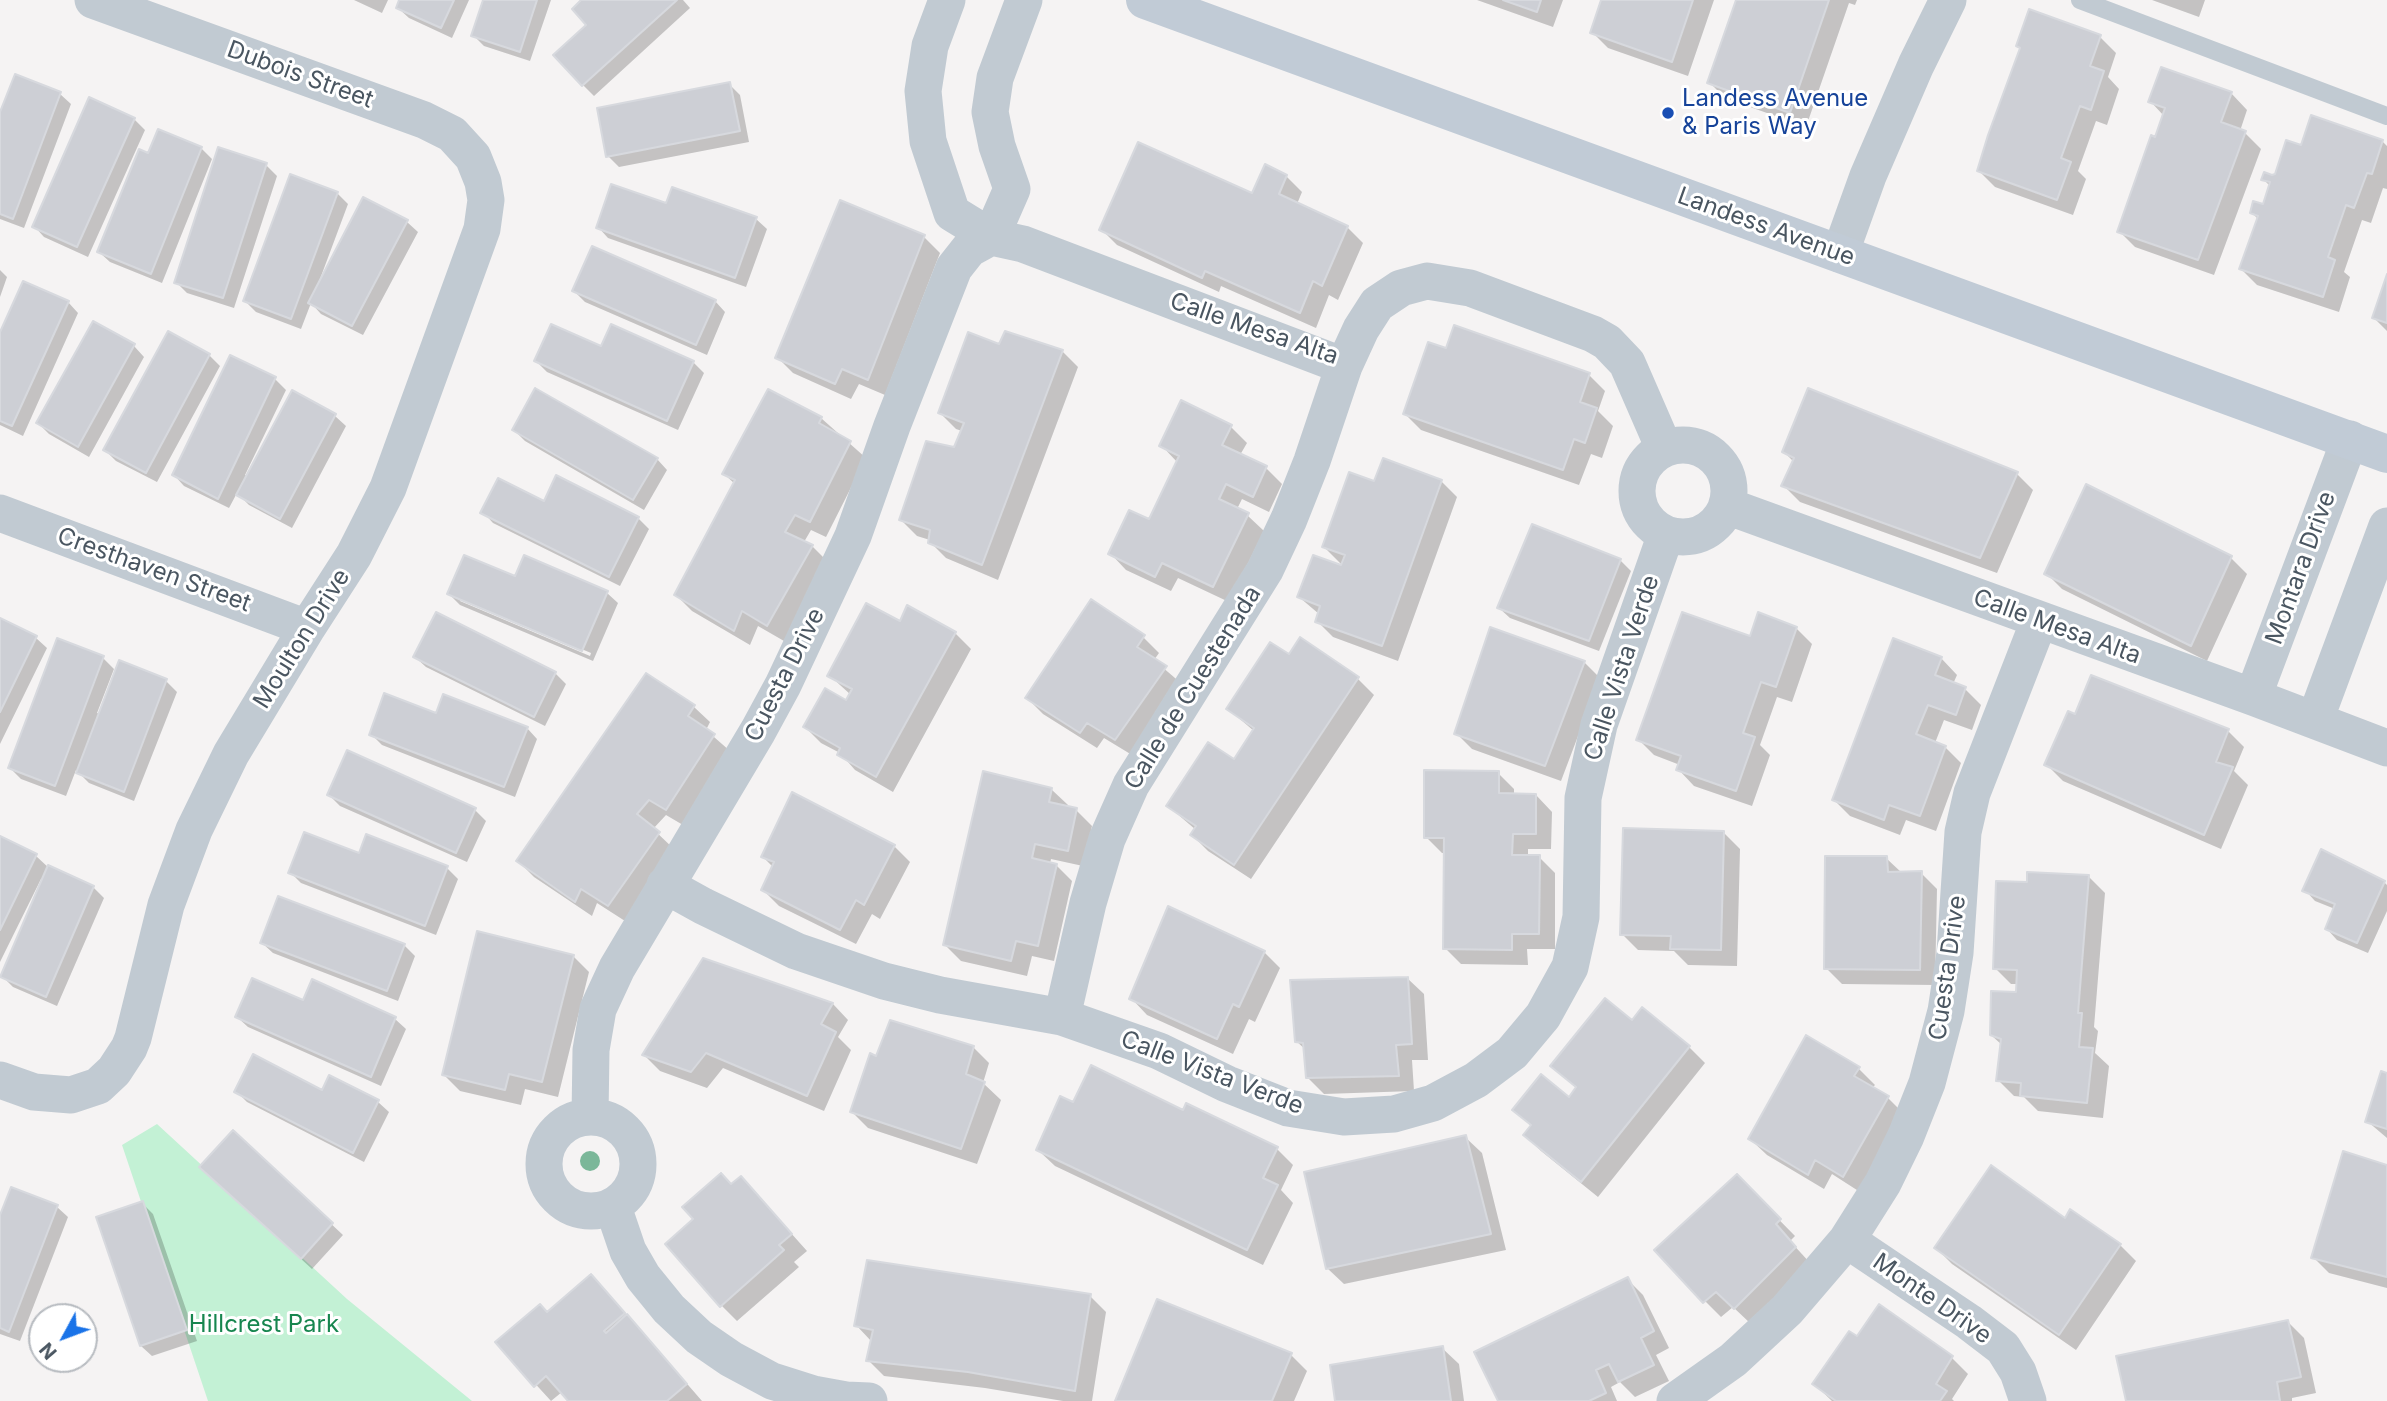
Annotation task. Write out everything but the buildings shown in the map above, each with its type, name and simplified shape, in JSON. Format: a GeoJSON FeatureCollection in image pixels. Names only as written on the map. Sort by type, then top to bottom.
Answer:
{"type":"FeatureCollection","features":[{"type":"Feature","properties":{"kind":"main road","name":"Landess Avenue"},"geometry":{"type":"LineString","coordinates":[[1145,0],[2387,454]]}},
{"type":"Feature","properties":{"kind":"street","name":"Dubois Street"},"geometry":{"type":"LineString","coordinates":[[93,0],[424,120],[452,134],[473,157],[483,182]]}},
{"type":"Feature","properties":{"kind":"street"},"geometry":{"type":"LineString","coordinates":[[947,0],[930,46],[923,90],[928,141],[952,213],[991,237],[1012,190],[997,146],[990,113],[991,101],[995,78],[1024,0]]}},
{"type":"Feature","properties":{"kind":"street"},"geometry":{"type":"LineString","coordinates":[[1840,254],[1868,176],[1916,65],[1948,0]]}},
{"type":"Feature","properties":{"kind":"street","name":"Moulton Drive"},"geometry":{"type":"LineString","coordinates":[[0,1080],[34,1093],[71,1095],[98,1086],[114,1071],[133,1038],[166,905],[194,830],[231,754],[354,555],[388,488],[482,229],[486,200],[483,182]]}},
{"type":"Feature","properties":{"kind":"street","name":"Calle Mesa Alta"},"geometry":{"type":"LineString","coordinates":[[991,237],[1023,244],[1345,366],[1361,329],[1377,304],[1401,288],[1427,281],[1470,288],[1593,334],[1607,342],[1627,363],[1664,448]]}},
{"type":"Feature","properties":{"kind":"street","name":"Cuesta Drive"},"geometry":{"type":"LineString","coordinates":[[590,1116],[591,1050],[598,1009],[617,968],[758,731],[816,618],[853,536],[892,425],[954,268],[969,250],[991,237]]}},
{"type":"Feature","properties":{"kind":"street","name":"Calle de Cuestenada"},"geometry":{"type":"LineString","coordinates":[[1062,1017],[1088,904],[1107,839],[1131,785],[1265,570],[1312,461],[1345,366]]}},
{"type":"Feature","properties":{"kind":"street","name":"Montara Drive"},"geometry":{"type":"LineString","coordinates":[[2253,697],[2350,439]]}},
{"type":"Feature","properties":{"kind":"street"},"geometry":{"type":"LineString","coordinates":[[1676,444],[1703,449],[1723,467],[1730,493],[1727,506],[1722,517],[1703,533],[1691,537],[1667,534],[1645,517],[1639,506],[1639,478],[1652,456],[1664,448],[1676,444]]}},
{"type":"Feature","properties":{"kind":"street","name":"Calle Mesa Alta"},"geometry":{"type":"LineString","coordinates":[[1727,506],[2387,748]]}},
{"type":"Feature","properties":{"kind":"street","name":"Cresthaven Street"},"geometry":{"type":"LineString","coordinates":[[0,513],[307,628]]}},
{"type":"Feature","properties":{"kind":"street"},"geometry":{"type":"LineString","coordinates":[[2315,720],[2387,526]]}},
{"type":"Feature","properties":{"kind":"street","name":"Calle Vista Verde"},"geometry":{"type":"LineString","coordinates":[[665,885],[796,951],[884,981],[940,995],[1062,1017],[1159,1051],[1227,1084],[1288,1108],[1344,1117],[1394,1114],[1433,1103],[1476,1080],[1512,1053],[1543,1016],[1570,967],[1581,917],[1583,798],[1599,725],[1667,534]]}},
{"type":"Feature","properties":{"kind":"street","name":"Cuesta Drive"},"geometry":{"type":"LineString","coordinates":[[1675,1401],[1733,1360],[1787,1310],[1847,1240],[1883,1183],[1906,1136],[1927,1083],[1946,1012],[1955,953],[1966,819],[1983,762],[2039,621]]}},
{"type":"Feature","properties":{"kind":"street"},"geometry":{"type":"LineString","coordinates":[[590,1116],[611,1121],[627,1134],[637,1153],[638,1174],[629,1193],[613,1207],[596,1212],[578,1211],[562,1203],[550,1188],[543,1169],[545,1149],[555,1132],[571,1121],[590,1116]]}},
{"type":"Feature","properties":{"kind":"street"},"geometry":{"type":"LineString","coordinates":[[613,1207],[628,1251],[643,1278],[669,1309],[699,1337],[731,1359],[772,1381],[813,1394],[869,1401]]}},
{"type":"Feature","properties":{"kind":"street","name":"Monte Drive"},"geometry":{"type":"LineString","coordinates":[[1847,1240],[2003,1348],[2018,1372],[2028,1401]]}},
{"type":"Feature","properties":{"kind":"lane"},"geometry":{"type":"LineString","coordinates":[[2080,0],[2387,116]]}},
{"type":"Feature","properties":{"kind":"green space","name":"Hillcrest Park"},"geometry":{"type":"Polygon","coordinates":[[[157,1124],[347,1299],[472,1401],[208,1401],[122,1145],[157,1124]]]}},
{"type":"Feature","properties":{"kind":"place","name":"Landess Avenue & Paris Way"},"geometry":{"type":"Point","coordinates":[1668,113]}}]}
